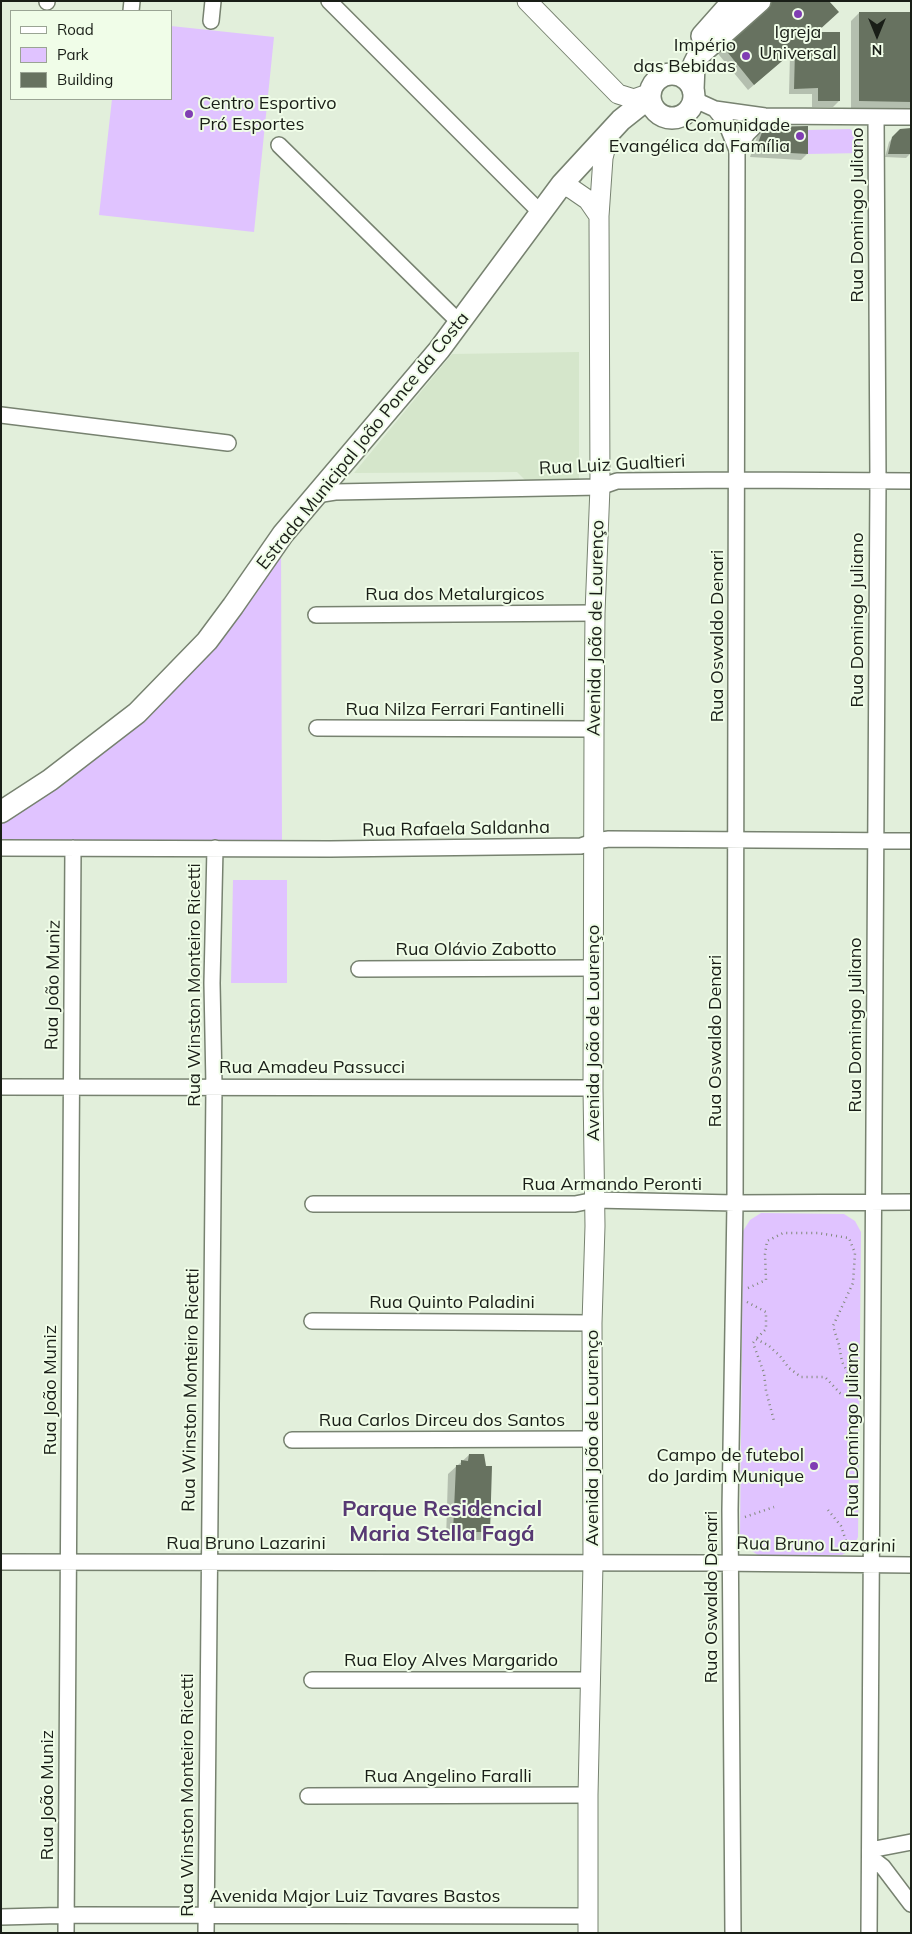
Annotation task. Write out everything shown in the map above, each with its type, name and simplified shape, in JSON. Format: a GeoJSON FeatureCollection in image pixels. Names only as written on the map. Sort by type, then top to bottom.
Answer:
{"type":"FeatureCollection","features":[{"type":"Feature","properties":{"kind":"main road"},"geometry":{"type":"LineString","coordinates":[[612,130],[655,88],[729,8],[760,1]]}},
{"type":"Feature","properties":{"kind":"main road"},"geometry":{"type":"LineString","coordinates":[[612,130],[644,117],[654,115],[674,118],[682,116],[687,112],[693,104],[694,64],[729,8]]}},
{"type":"Feature","properties":{"kind":"main road"},"geometry":{"type":"LineString","coordinates":[[666,117],[659,114],[654,108],[655,88],[671,74],[682,76],[688,81],[694,94]]}},
{"type":"Feature","properties":{"kind":"main road","name":"Estrada Municipal João Ponce da Costa"},"geometry":{"type":"LineString","coordinates":[[1,812],[80,758],[137,713],[207,641],[283,534],[460,323],[542,214],[562,184],[612,130]]}},
{"type":"Feature","properties":{"kind":"street"},"geometry":{"type":"LineString","coordinates":[[211,21],[213,1]]}},
{"type":"Feature","properties":{"kind":"street"},"geometry":{"type":"LineString","coordinates":[[329,1],[542,214]]}},
{"type":"Feature","properties":{"kind":"street"},"geometry":{"type":"LineString","coordinates":[[527,1],[618,94],[634,99],[655,88]]}},
{"type":"Feature","properties":{"kind":"street"},"geometry":{"type":"LineString","coordinates":[[694,94],[715,109],[765,116],[911,117]]}},
{"type":"Feature","properties":{"kind":"street","name":"Rua Oswaldo Denari"},"geometry":{"type":"LineString","coordinates":[[715,109],[726,123],[737,150],[735,1203],[731,1411],[733,1933]]}},
{"type":"Feature","properties":{"kind":"street"},"geometry":{"type":"LineString","coordinates":[[737,150],[747,134],[765,116]]}},
{"type":"Feature","properties":{"kind":"street","name":"Rua Domingo Juliano"},"geometry":{"type":"LineString","coordinates":[[868,1933],[878,481],[876,117]]}},
{"type":"Feature","properties":{"kind":"street","name":"Avenida João de Lourenço"},"geometry":{"type":"LineString","coordinates":[[588,1924],[588,1795],[593,1563],[594,729],[595,613],[600,487],[599,216],[603,158],[612,130]]}},
{"type":"Feature","properties":{"kind":"street"},"geometry":{"type":"LineString","coordinates":[[279,145],[460,323]]}},
{"type":"Feature","properties":{"kind":"street"},"geometry":{"type":"LineString","coordinates":[[562,184],[588,200],[599,216]]}},
{"type":"Feature","properties":{"kind":"street"},"geometry":{"type":"LineString","coordinates":[[1,415],[228,442]]}},
{"type":"Feature","properties":{"kind":"street","name":"Rua Luiz Gualtieri"},"geometry":{"type":"LineString","coordinates":[[316,495],[336,492],[600,487],[617,481],[911,481]]}},
{"type":"Feature","properties":{"kind":"street","name":"Rua dos Metalurgicos"},"geometry":{"type":"LineString","coordinates":[[316,615],[595,613]]}},
{"type":"Feature","properties":{"kind":"street","name":"Rua Nilza Ferrari Fantinelli"},"geometry":{"type":"LineString","coordinates":[[317,728],[594,729]]}},
{"type":"Feature","properties":{"kind":"street","name":"Rua Rafaela Saldanha"},"geometry":{"type":"LineString","coordinates":[[1,848],[581,846],[594,841],[609,839],[911,841]]}},
{"type":"Feature","properties":{"kind":"street","name":"Rua João Muniz"},"geometry":{"type":"LineString","coordinates":[[66,1933],[73,848]]}},
{"type":"Feature","properties":{"kind":"street","name":"Rua Winston Monteiro Ricetti"},"geometry":{"type":"LineString","coordinates":[[206,1933],[214,1086],[212,984],[215,848]]}},
{"type":"Feature","properties":{"kind":"street","name":"Rua Olávio Zabotto"},"geometry":{"type":"LineString","coordinates":[[359,970],[594,968]]}},
{"type":"Feature","properties":{"kind":"street","name":"Rua Amadeu Passucci"},"geometry":{"type":"LineString","coordinates":[[1,1087],[593,1088]]}},
{"type":"Feature","properties":{"kind":"street","name":"Rua Armando Peronti"},"geometry":{"type":"LineString","coordinates":[[313,1204],[575,1204],[594,1200],[735,1203],[911,1202]]}},
{"type":"Feature","properties":{"kind":"street","name":"Rua Quinto Paladini"},"geometry":{"type":"LineString","coordinates":[[312,1321],[592,1323]]}},
{"type":"Feature","properties":{"kind":"street","name":"Rua Carlos Dirceu dos Santos"},"geometry":{"type":"LineString","coordinates":[[292,1440],[592,1439]]}},
{"type":"Feature","properties":{"kind":"street","name":"Rua Bruno Lazarini"},"geometry":{"type":"LineString","coordinates":[[1,1562],[911,1565]]}},
{"type":"Feature","properties":{"kind":"street","name":"Rua Eloy Alves Margarido"},"geometry":{"type":"LineString","coordinates":[[312,1680],[591,1680]]}},
{"type":"Feature","properties":{"kind":"street","name":"Rua Angelino Faralli"},"geometry":{"type":"LineString","coordinates":[[308,1796],[588,1795]]}},
{"type":"Feature","properties":{"kind":"street"},"geometry":{"type":"LineString","coordinates":[[911,1842],[870,1853],[911,1904]]}},
{"type":"Feature","properties":{"kind":"street","name":"Avenida Major Luiz Tavares Bastos"},"geometry":{"type":"LineString","coordinates":[[1,1917],[66,1915],[206,1916],[588,1924]]}},
{"type":"Feature","properties":{"kind":"path"},"geometry":{"type":"LineString","coordinates":[[742,1290],[766,1280],[765,1254],[767,1241],[783,1233],[818,1233],[849,1238],[856,1253],[853,1283],[833,1326],[840,1345],[842,1362],[856,1388],[854,1394],[849,1397],[840,1393],[825,1377],[801,1377],[789,1368],[768,1345],[756,1339]]}},
{"type":"Feature","properties":{"kind":"path"},"geometry":{"type":"LineString","coordinates":[[742,1299],[766,1312],[766,1329],[753,1343],[764,1373],[766,1391],[774,1421]]}},
{"type":"Feature","properties":{"kind":"path"},"geometry":{"type":"LineString","coordinates":[[740,1519],[774,1506]]}},
{"type":"Feature","properties":{"kind":"path"},"geometry":{"type":"LineString","coordinates":[[828,1510],[842,1526],[849,1550]]}},
{"type":"Feature","properties":{"kind":"shaded area"},"geometry":{"type":"Polygon","coordinates":[[[579,352],[579,480],[525,480],[517,472],[354,473],[452,354],[579,352]]]}},
{"type":"Feature","properties":{"kind":"green space","name":"Centro Esportivo Pró Esportes"},"geometry":{"type":"Polygon","coordinates":[[[172,26],[274,37],[254,232],[99,215],[112,100],[172,100],[172,26]]]}},
{"type":"Feature","properties":{"kind":"green space"},"geometry":{"type":"Polygon","coordinates":[[[850,129],[859,137],[862,153],[808,154],[808,130],[850,129]]]}},
{"type":"Feature","properties":{"kind":"green space"},"geometry":{"type":"Polygon","coordinates":[[[281,542],[282,842],[1,840],[1,821],[97,751],[281,542]]]}},
{"type":"Feature","properties":{"kind":"green space"},"geometry":{"type":"Polygon","coordinates":[[[233,880],[287,880],[287,983],[231,983],[233,880]]]}},
{"type":"Feature","properties":{"kind":"green space"},"geometry":{"type":"Polygon","coordinates":[[[761,1213],[844,1214],[855,1221],[861,1232],[858,1537],[853,1548],[842,1555],[758,1555],[747,1548],[740,1536],[743,1231],[750,1220],[761,1213]]]}},
{"type":"Feature","properties":{"kind":"building"},"geometry":{"type":"Polygon","coordinates":[[[763,1],[829,1],[839,12],[817,32],[840,32],[840,101],[818,101],[818,88],[794,89],[795,50],[754,85],[720,43],[763,1]]]}},
{"type":"Feature","properties":{"kind":"building"},"geometry":{"type":"Polygon","coordinates":[[[859,12],[911,12],[911,102],[859,101],[859,12]]]}},
{"type":"Feature","properties":{"kind":"building"},"geometry":{"type":"Polygon","coordinates":[[[808,126],[808,154],[755,151],[764,127],[808,126]]]}},
{"type":"Feature","properties":{"kind":"building"},"geometry":{"type":"Polygon","coordinates":[[[911,128],[911,154],[888,154],[892,137],[900,129],[911,128]]]}},
{"type":"Feature","properties":{"kind":"building"},"geometry":{"type":"Polygon","coordinates":[[[469,1454],[484,1454],[486,1466],[492,1466],[490,1532],[453,1532],[456,1465],[461,1465],[461,1460],[468,1461],[469,1454]]]}},
{"type":"Feature","properties":{"kind":"place","name":"Igreja Universal"},"geometry":{"type":"Point","coordinates":[798,14]}},
{"type":"Feature","properties":{"kind":"place","name":"Império das Bebidas"},"geometry":{"type":"Point","coordinates":[746,56]}},
{"type":"Feature","properties":{"kind":"place","name":"Centro Esportivo Pró Esportes"},"geometry":{"type":"Point","coordinates":[189,114]}},
{"type":"Feature","properties":{"kind":"place","name":"Comunidade Evangélica da Família"},"geometry":{"type":"Point","coordinates":[800,136]}},
{"type":"Feature","properties":{"kind":"place","name":"Campo de futebol do Jardim Munique"},"geometry":{"type":"Point","coordinates":[814,1466]}},
{"type":"Feature","properties":{"kind":"district","name":"Parque Residencial Maria Stella Fagá"},"geometry":{"type":"Point","coordinates":[442,1522]}}]}
